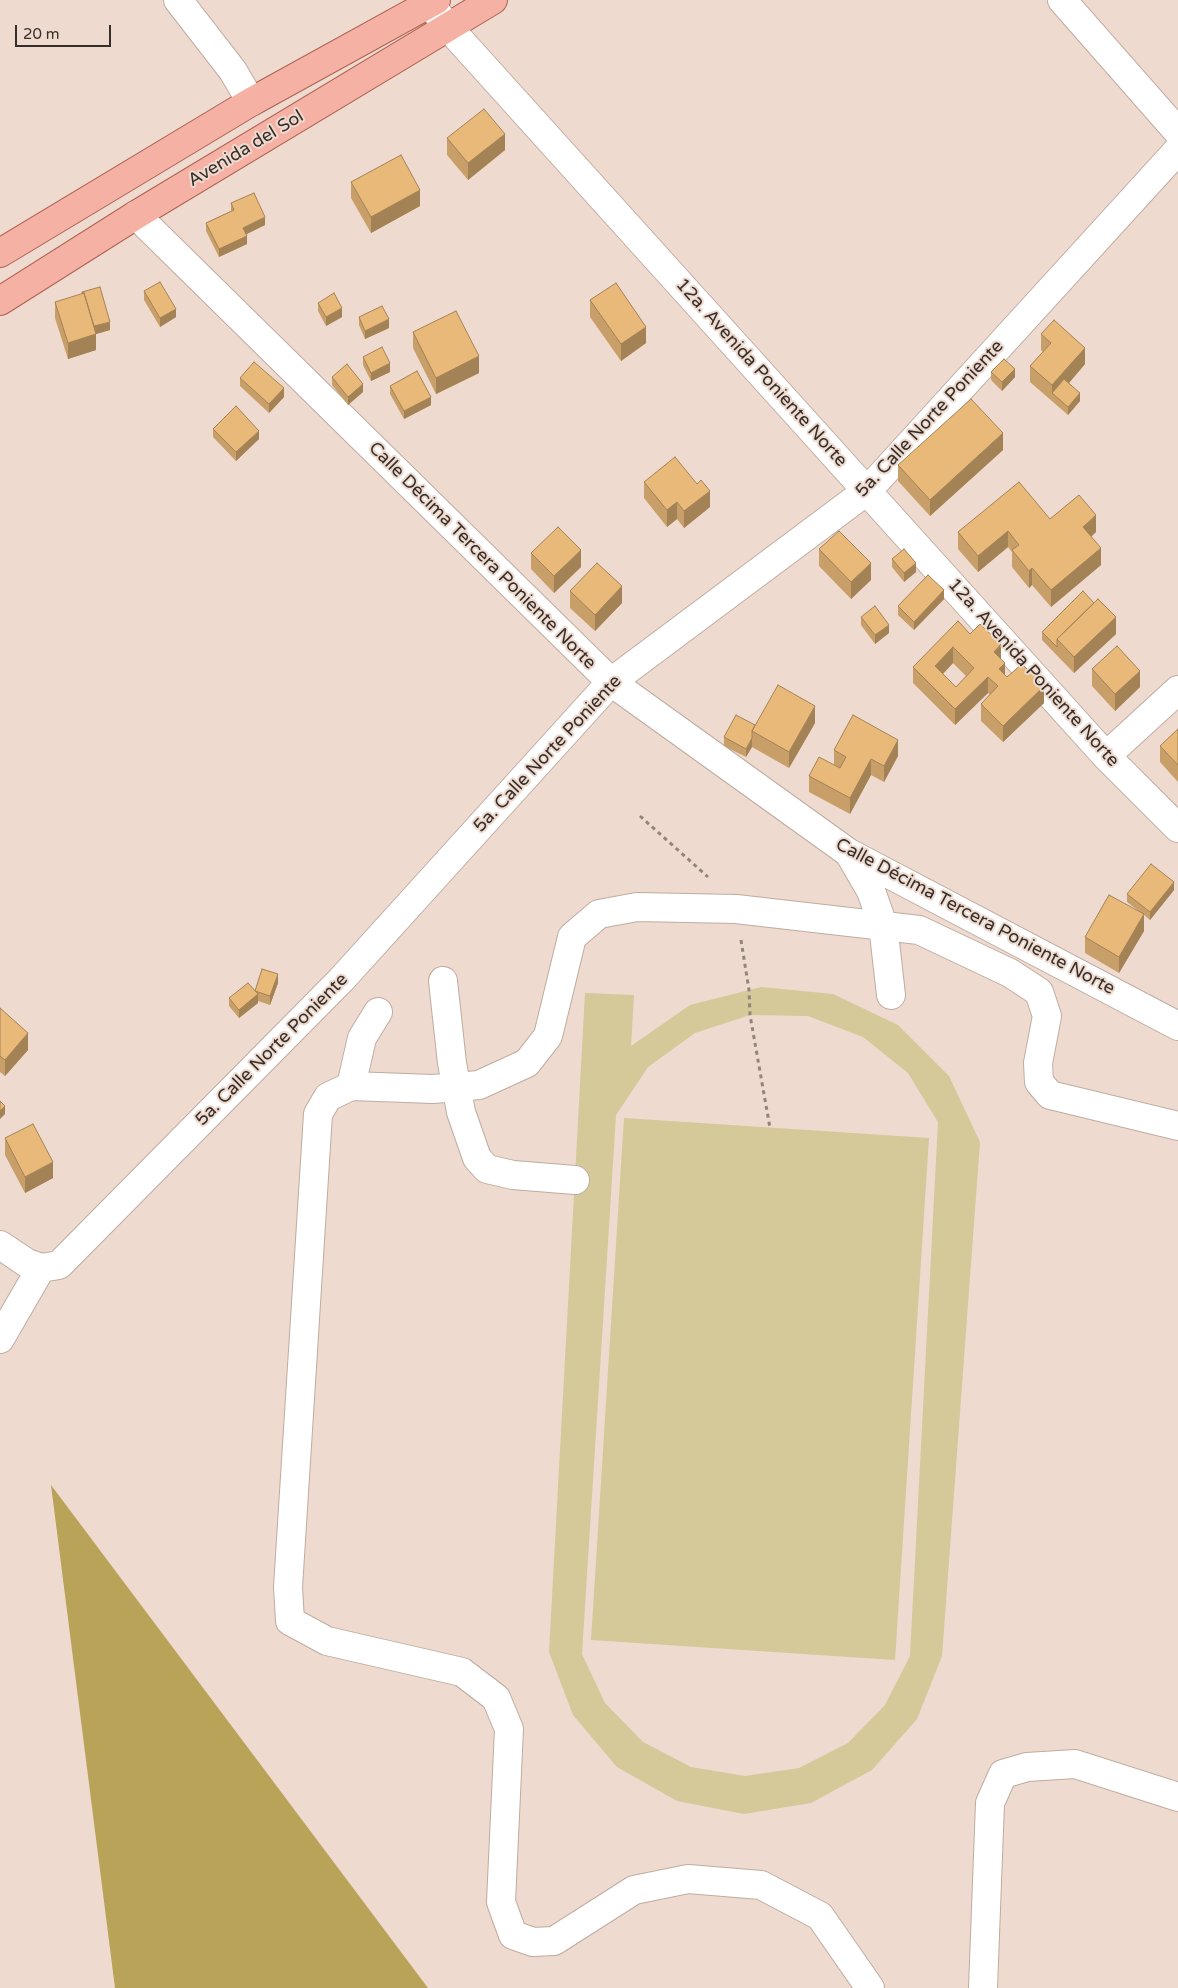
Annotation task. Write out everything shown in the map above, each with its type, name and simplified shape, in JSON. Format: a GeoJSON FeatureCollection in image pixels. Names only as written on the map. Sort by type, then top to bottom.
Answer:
{"type":"FeatureCollection","features":[{"type":"Feature","properties":{"kind":"main road","name":"Avenida del Sol"},"geometry":{"type":"LineString","coordinates":[[0,300],[136,215],[493,0]]}},
{"type":"Feature","properties":{"kind":"main road","name":"Avenida del Sol"},"geometry":{"type":"LineString","coordinates":[[0,254],[250,102],[433,2]]}},
{"type":"Feature","properties":{"kind":"street"},"geometry":{"type":"LineString","coordinates":[[178,0],[233,70],[250,102]]}},
{"type":"Feature","properties":{"kind":"street"},"geometry":{"type":"LineString","coordinates":[[1062,0],[1178,132]]}},
{"type":"Feature","properties":{"kind":"street","name":"12a. Avenida Poniente Norte"},"geometry":{"type":"LineString","coordinates":[[433,2],[448,27],[868,490],[1106,756],[1178,828]]}},
{"type":"Feature","properties":{"kind":"street","name":"5a. Calle Norte Poniente"},"geometry":{"type":"LineString","coordinates":[[41,1268],[59,1265],[341,980],[610,682],[868,490],[1178,150]]}},
{"type":"Feature","properties":{"kind":"street","name":"Calle Décima Tercera Poniente Norte"},"geometry":{"type":"LineString","coordinates":[[136,215],[610,682],[849,853],[1178,1026]]}},
{"type":"Feature","properties":{"kind":"street"},"geometry":{"type":"LineString","coordinates":[[1106,756],[1178,690]]}},
{"type":"Feature","properties":{"kind":"street"},"geometry":{"type":"LineString","coordinates":[[849,853],[871,891],[883,925],[891,995]]}},
{"type":"Feature","properties":{"kind":"street"},"geometry":{"type":"LineString","coordinates":[[870,1988],[820,1916],[761,1885],[688,1879],[634,1890],[554,1941],[533,1942],[513,1935],[502,1902],[509,1729],[496,1698],[462,1672],[327,1641],[290,1621],[288,1587],[318,1114],[328,1097],[351,1086],[433,1089],[479,1085],[526,1063],[548,1036],[572,937],[599,914],[637,907],[736,909],[919,930],[1010,973],[1039,992],[1047,1016],[1038,1063],[1039,1082],[1050,1095],[1178,1126]]}},
{"type":"Feature","properties":{"kind":"street"},"geometry":{"type":"LineString","coordinates":[[443,981],[452,1063],[468,1135],[477,1158],[487,1169],[513,1175],[575,1180]]}},
{"type":"Feature","properties":{"kind":"street"},"geometry":{"type":"LineString","coordinates":[[351,1086],[362,1038],[378,1012]]}},
{"type":"Feature","properties":{"kind":"street"},"geometry":{"type":"LineString","coordinates":[[0,1245],[27,1263],[41,1268],[0,1339]]}},
{"type":"Feature","properties":{"kind":"street"},"geometry":{"type":"LineString","coordinates":[[983,1988],[990,1803],[1003,1774],[1027,1767],[1076,1764],[1178,1797]]}},
{"type":"Feature","properties":{"kind":"path"},"geometry":{"type":"LineString","coordinates":[[640,816],[728,895],[736,909],[749,990],[750,1015],[770,1128]]}},
{"type":"Feature","properties":{"kind":"shaded area"},"geometry":{"type":"Polygon","coordinates":[[[761,987],[833,994],[898,1025],[949,1076],[980,1142],[942,1656],[917,1719],[872,1770],[811,1803],[744,1814],[677,1801],[617,1767],[573,1715],[549,1652],[585,993],[634,995],[631,1046],[690,1005],[761,987]],[[750,1015],[695,1033],[648,1067],[616,1115],[582,1654],[605,1703],[643,1742],[691,1767],[745,1776],[799,1768],[848,1743],[885,1705],[910,1656],[938,1122],[908,1073],[863,1037],[808,1016],[750,1015]]]}},
{"type":"Feature","properties":{"kind":"shaded area"},"geometry":{"type":"Polygon","coordinates":[[[624,1118],[929,1138],[895,1660],[591,1640],[624,1118]]]}},
{"type":"Feature","properties":{"kind":"shaded area"},"geometry":{"type":"Polygon","coordinates":[[[51,1485],[428,1988],[115,1988],[51,1485]]]}},
{"type":"Feature","properties":{"kind":"building"},"geometry":{"type":"Polygon","coordinates":[[[484,109],[505,134],[468,163],[447,138],[484,109]]]}},
{"type":"Feature","properties":{"kind":"building"},"geometry":{"type":"Polygon","coordinates":[[[401,155],[420,190],[371,217],[351,182],[401,155]]]}},
{"type":"Feature","properties":{"kind":"building"},"geometry":{"type":"Polygon","coordinates":[[[254,193],[265,217],[243,228],[247,236],[219,249],[206,223],[234,210],[231,203],[254,193]]]}},
{"type":"Feature","properties":{"kind":"building"},"geometry":{"type":"Polygon","coordinates":[[[160,282],[176,309],[160,318],[144,291],[160,282]]]}},
{"type":"Feature","properties":{"kind":"building"},"geometry":{"type":"Polygon","coordinates":[[[616,283],[646,327],[621,344],[590,300],[616,283]]]}},
{"type":"Feature","properties":{"kind":"building"},"geometry":{"type":"Polygon","coordinates":[[[100,287],[110,322],[94,326],[84,293],[82,292],[100,287]]]}},
{"type":"Feature","properties":{"kind":"building"},"geometry":{"type":"Polygon","coordinates":[[[84,293],[96,334],[68,343],[55,302],[84,293]]]}},
{"type":"Feature","properties":{"kind":"building"},"geometry":{"type":"Polygon","coordinates":[[[334,293],[342,308],[326,317],[318,303],[334,293]]]}},
{"type":"Feature","properties":{"kind":"building"},"geometry":{"type":"Polygon","coordinates":[[[382,306],[389,319],[365,331],[359,317],[382,306]]]}},
{"type":"Feature","properties":{"kind":"building"},"geometry":{"type":"Polygon","coordinates":[[[456,311],[479,356],[436,378],[413,332],[456,311]]]}},
{"type":"Feature","properties":{"kind":"building"},"geometry":{"type":"Polygon","coordinates":[[[1054,320],[1085,348],[1052,385],[1030,366],[1051,343],[1041,334],[1054,320]]]}},
{"type":"Feature","properties":{"kind":"building"},"geometry":{"type":"Polygon","coordinates":[[[382,347],[390,363],[371,373],[363,357],[382,347]]]}},
{"type":"Feature","properties":{"kind":"building"},"geometry":{"type":"Polygon","coordinates":[[[1004,359],[1015,369],[1002,382],[991,372],[1004,359]]]}},
{"type":"Feature","properties":{"kind":"building"},"geometry":{"type":"Polygon","coordinates":[[[254,362],[284,388],[269,404],[240,378],[254,362]]]}},
{"type":"Feature","properties":{"kind":"building"},"geometry":{"type":"Polygon","coordinates":[[[347,364],[363,384],[348,397],[332,377],[347,364]]]}},
{"type":"Feature","properties":{"kind":"building"},"geometry":{"type":"Polygon","coordinates":[[[417,371],[431,397],[404,411],[390,386],[417,371]]]}},
{"type":"Feature","properties":{"kind":"building"},"geometry":{"type":"Polygon","coordinates":[[[1064,379],[1080,393],[1068,407],[1052,393],[1064,379]]]}},
{"type":"Feature","properties":{"kind":"building"},"geometry":{"type":"Polygon","coordinates":[[[971,399],[1003,433],[930,500],[898,465],[971,399]]]}},
{"type":"Feature","properties":{"kind":"building"},"geometry":{"type":"Polygon","coordinates":[[[236,406],[259,431],[236,452],[213,429],[236,406]]]}},
{"type":"Feature","properties":{"kind":"building"},"geometry":{"type":"Polygon","coordinates":[[[675,457],[697,484],[701,480],[710,491],[684,511],[677,502],[667,510],[644,482],[675,457]]]}},
{"type":"Feature","properties":{"kind":"building"},"geometry":{"type":"Polygon","coordinates":[[[1019,482],[1050,519],[1079,495],[1096,515],[1083,527],[1101,548],[1051,590],[1032,568],[1029,571],[1012,550],[1019,545],[1008,531],[978,556],[958,532],[1019,482]]]}},
{"type":"Feature","properties":{"kind":"building"},"geometry":{"type":"Polygon","coordinates":[[[558,527],[581,550],[554,576],[531,553],[558,527]]]}},
{"type":"Feature","properties":{"kind":"building"},"geometry":{"type":"Polygon","coordinates":[[[839,531],[871,563],[851,582],[819,549],[839,531]]]}},
{"type":"Feature","properties":{"kind":"building"},"geometry":{"type":"Polygon","coordinates":[[[904,549],[916,563],[904,573],[892,559],[904,549]]]}},
{"type":"Feature","properties":{"kind":"building"},"geometry":{"type":"Polygon","coordinates":[[[597,563],[622,586],[595,615],[570,591],[597,563]]]}},
{"type":"Feature","properties":{"kind":"building"},"geometry":{"type":"Polygon","coordinates":[[[928,575],[944,590],[914,622],[898,606],[928,575]]]}},
{"type":"Feature","properties":{"kind":"building"},"geometry":{"type":"Polygon","coordinates":[[[1083,591],[1094,603],[1057,639],[1057,647],[1042,632],[1083,591]]]}},
{"type":"Feature","properties":{"kind":"building"},"geometry":{"type":"Polygon","coordinates":[[[1098,599],[1116,617],[1074,657],[1057,639],[1098,599]]]}},
{"type":"Feature","properties":{"kind":"building"},"geometry":{"type":"Polygon","coordinates":[[[875,606],[889,625],[875,635],[861,617],[875,606]]]}},
{"type":"Feature","properties":{"kind":"building"},"geometry":{"type":"Polygon","coordinates":[[[958,621],[970,634],[980,624],[1001,644],[994,652],[1005,663],[999,669],[1007,677],[1022,664],[1044,686],[1003,726],[981,704],[998,686],[988,677],[955,709],[913,667],[958,621]],[[953,647],[935,666],[956,687],[974,668],[953,647]]]}},
{"type":"Feature","properties":{"kind":"building"},"geometry":{"type":"Polygon","coordinates":[[[1117,646],[1140,671],[1115,694],[1092,669],[1117,646]]]}},
{"type":"Feature","properties":{"kind":"building"},"geometry":{"type":"Polygon","coordinates":[[[778,685],[815,706],[789,752],[752,731],[778,685]]]}},
{"type":"Feature","properties":{"kind":"building"},"geometry":{"type":"Polygon","coordinates":[[[736,715],[755,725],[752,731],[752,738],[746,749],[724,737],[736,715]]]}},
{"type":"Feature","properties":{"kind":"building"},"geometry":{"type":"Polygon","coordinates":[[[853,715],[898,740],[884,766],[871,759],[850,798],[809,776],[819,757],[840,768],[846,757],[834,750],[853,715]]]}},
{"type":"Feature","properties":{"kind":"building"},"geometry":{"type":"Polygon","coordinates":[[[1178,729],[1178,765],[1160,746],[1178,729]]]}},
{"type":"Feature","properties":{"kind":"building"},"geometry":{"type":"Polygon","coordinates":[[[1151,864],[1174,882],[1150,912],[1127,894],[1151,864]]]}},
{"type":"Feature","properties":{"kind":"building"},"geometry":{"type":"Polygon","coordinates":[[[1109,895],[1144,914],[1119,957],[1085,937],[1109,895]]]}},
{"type":"Feature","properties":{"kind":"building"},"geometry":{"type":"Polygon","coordinates":[[[262,969],[278,974],[270,996],[255,991],[262,969]]]}},
{"type":"Feature","properties":{"kind":"building"},"geometry":{"type":"Polygon","coordinates":[[[248,983],[258,994],[239,1010],[229,998],[248,983]]]}},
{"type":"Feature","properties":{"kind":"building"},"geometry":{"type":"Polygon","coordinates":[[[0,1008],[28,1033],[5,1060],[0,1056],[0,1008]]]}},
{"type":"Feature","properties":{"kind":"building"},"geometry":{"type":"Polygon","coordinates":[[[0,1101],[5,1106],[0,1111],[0,1101]]]}},
{"type":"Feature","properties":{"kind":"building"},"geometry":{"type":"Polygon","coordinates":[[[33,1124],[53,1162],[25,1177],[5,1138],[33,1124]]]}}]}
